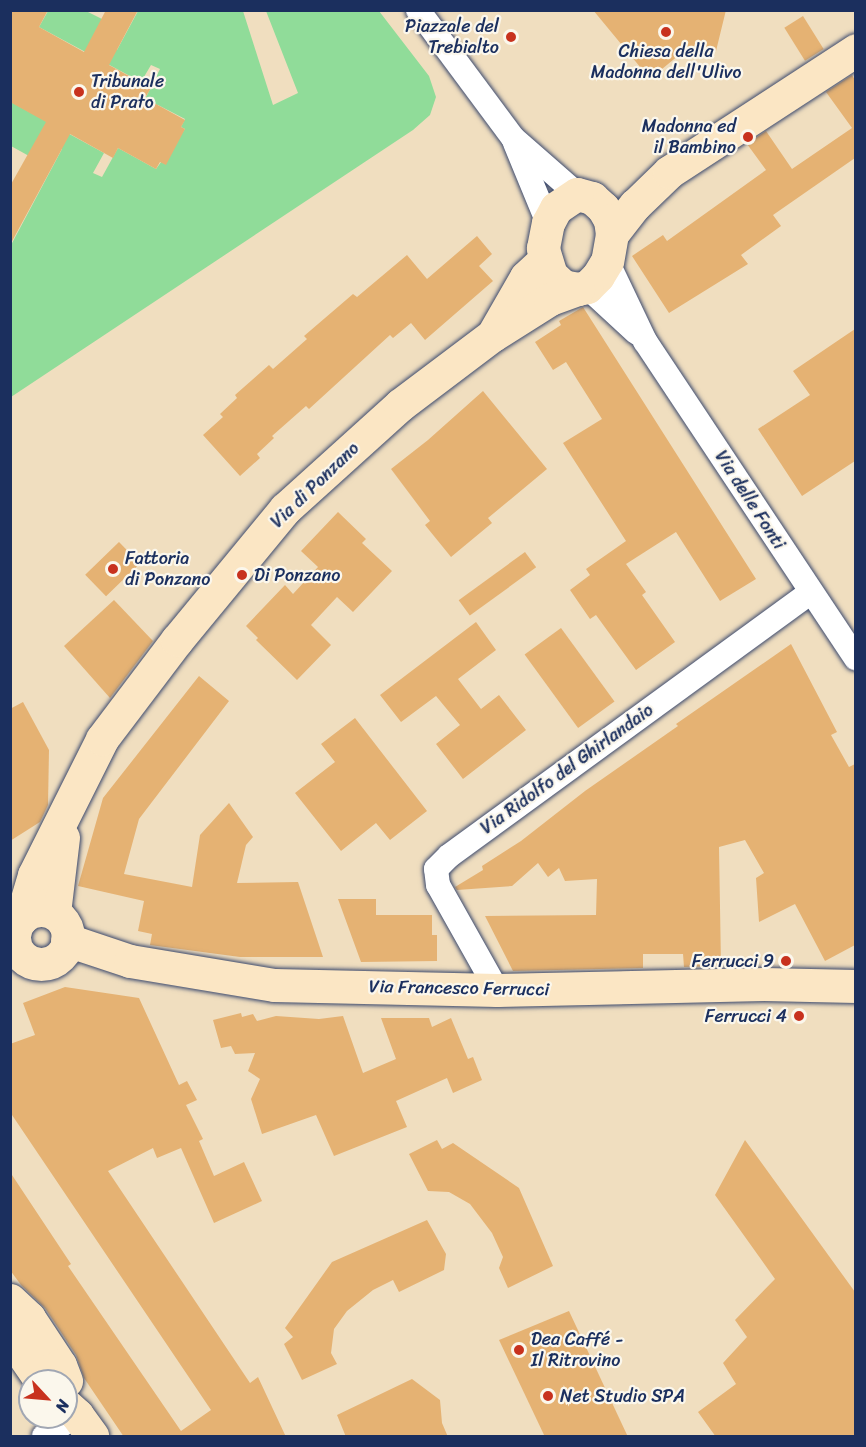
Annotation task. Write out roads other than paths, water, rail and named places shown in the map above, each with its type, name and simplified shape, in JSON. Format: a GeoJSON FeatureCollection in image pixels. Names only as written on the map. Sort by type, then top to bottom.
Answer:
{"type":"FeatureCollection","features":[{"type":"Feature","properties":{"kind":"street"},"geometry":{"type":"LineString","coordinates":[[418,10],[513,138],[548,223]]}},
{"type":"Feature","properties":{"kind":"street"},"geometry":{"type":"LineString","coordinates":[[669,172],[585,196],[556,208],[548,223],[543,248],[551,275],[563,286],[596,268],[635,205],[669,172],[855,50]]}},
{"type":"Feature","properties":{"kind":"street"},"geometry":{"type":"LineString","coordinates":[[513,138],[603,208],[610,220],[596,268]]}},
{"type":"Feature","properties":{"kind":"street"},"geometry":{"type":"LineString","coordinates":[[493,335],[526,277],[545,259]]}},
{"type":"Feature","properties":{"kind":"street","name":"Via di Ponzano"},"geometry":{"type":"LineString","coordinates":[[17,943],[34,875],[102,739],[177,640],[285,509],[400,405],[493,335],[596,268]]}},
{"type":"Feature","properties":{"kind":"street","name":"Via delle Fonti"},"geometry":{"type":"LineString","coordinates":[[596,268],[855,658]]}},
{"type":"Feature","properties":{"kind":"street","name":"Via Ridolfo del Ghirlandaio"},"geometry":{"type":"LineString","coordinates":[[497,990],[438,885],[436,869],[449,856],[811,592]]}},
{"type":"Feature","properties":{"kind":"street"},"geometry":{"type":"LineString","coordinates":[[17,943],[43,964],[60,956],[67,812]]}},
{"type":"Feature","properties":{"kind":"street","name":"Via Francesco Ferrucci"},"geometry":{"type":"LineString","coordinates":[[17,943],[37,910],[61,927],[130,961],[274,985],[497,990],[764,984],[855,986]]}},
{"type":"Feature","properties":{"kind":"street"},"geometry":{"type":"LineString","coordinates":[[10,1300],[29,1318],[61,1369]]}},
{"type":"Feature","properties":{"kind":"street"},"geometry":{"type":"LineString","coordinates":[[10,1336],[33,1369]]}},
{"type":"Feature","properties":{"kind":"street"},"geometry":{"type":"LineString","coordinates":[[44,1437],[59,1429]]}},
{"type":"Feature","properties":{"kind":"place","name":"Chiesa della Madonna dell'Ulivo"},"geometry":{"type":"Point","coordinates":[666,32]}},
{"type":"Feature","properties":{"kind":"place","name":"Piazzale del Trebialto"},"geometry":{"type":"Point","coordinates":[511,37]}},
{"type":"Feature","properties":{"kind":"place","name":"Tribunale di Prato"},"geometry":{"type":"Point","coordinates":[79,92]}},
{"type":"Feature","properties":{"kind":"place","name":"Madonna ed il Bambino"},"geometry":{"type":"Point","coordinates":[748,137]}},
{"type":"Feature","properties":{"kind":"place","name":"Fattoria di Ponzano"},"geometry":{"type":"Point","coordinates":[113,569]}},
{"type":"Feature","properties":{"kind":"place","name":"Di Ponzano"},"geometry":{"type":"Point","coordinates":[242,575]}},
{"type":"Feature","properties":{"kind":"place","name":"Ferrucci 9"},"geometry":{"type":"Point","coordinates":[786,961]}},
{"type":"Feature","properties":{"kind":"place","name":"Ferrucci 4"},"geometry":{"type":"Point","coordinates":[799,1016]}},
{"type":"Feature","properties":{"kind":"place","name":"Dea Caffé - Il Ritrovino"},"geometry":{"type":"Point","coordinates":[519,1350]}},
{"type":"Feature","properties":{"kind":"place","name":"Net Studio SPA"},"geometry":{"type":"Point","coordinates":[548,1396]}}]}
